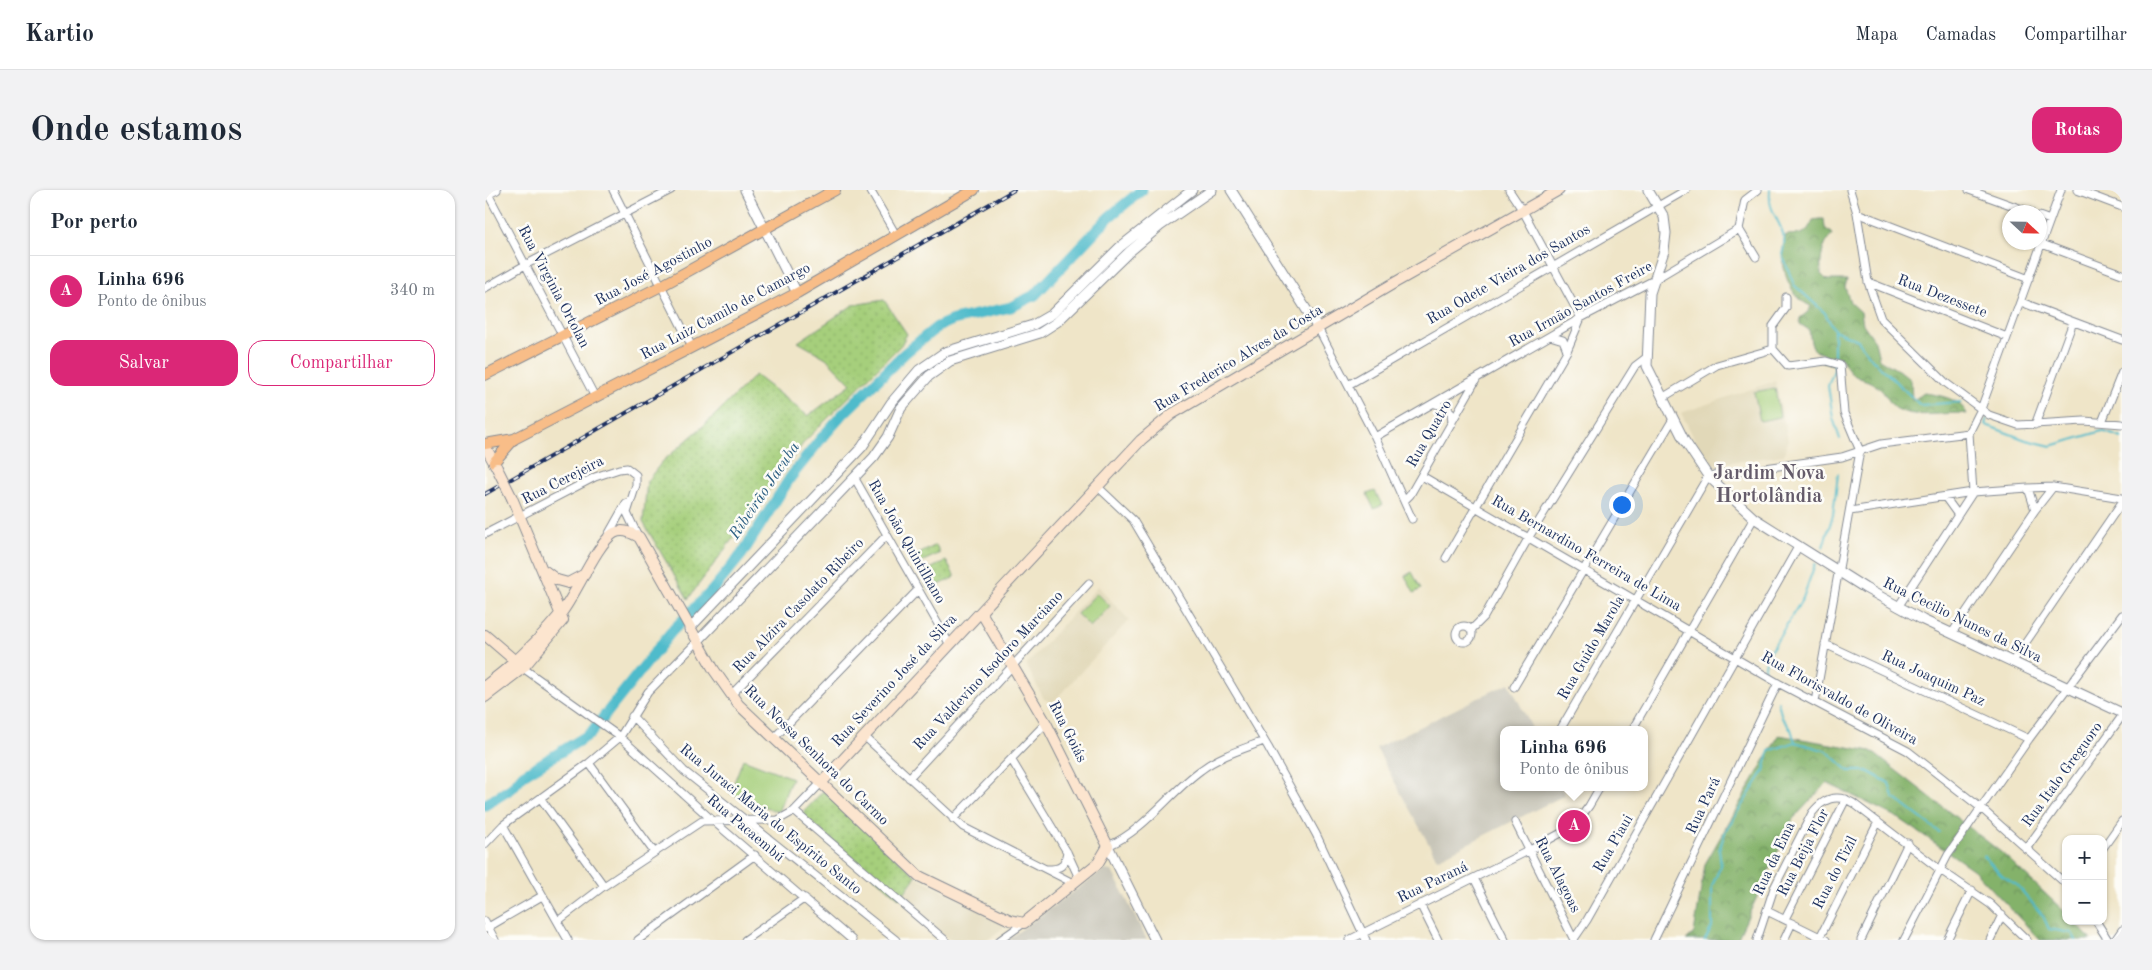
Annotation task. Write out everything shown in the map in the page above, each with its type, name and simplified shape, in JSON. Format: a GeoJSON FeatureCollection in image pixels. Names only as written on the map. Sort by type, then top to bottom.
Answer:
{"type":"FeatureCollection","features":[{"type":"Feature","properties":{"kind":"main road","name":"Rua José Agostinho"},"geometry":{"type":"LineString","coordinates":[[485,375],[661,286],[835,190]]}},
{"type":"Feature","properties":{"kind":"main road","name":"Rua Luiz Camilo de Camargo"},"geometry":{"type":"LineString","coordinates":[[485,445],[514,439],[797,293],[974,190]]}},
{"type":"Feature","properties":{"kind":"main road","name":"Rua Frederico Alves da Costa"},"geometry":{"type":"LineString","coordinates":[[981,612],[1141,440],[1172,414],[1317,328],[1559,190]]}},
{"type":"Feature","properties":{"kind":"main road"},"geometry":{"type":"LineString","coordinates":[[496,465],[514,439]]}},
{"type":"Feature","properties":{"kind":"main road"},"geometry":{"type":"LineString","coordinates":[[485,445],[521,517],[562,612]]}},
{"type":"Feature","properties":{"kind":"main road"},"geometry":{"type":"LineString","coordinates":[[485,697],[519,664],[562,612],[588,572],[606,539],[622,530],[639,537]]}},
{"type":"Feature","properties":{"kind":"main road","name":"Rua Nossa Senhora do Carmo"},"geometry":{"type":"LineString","coordinates":[[639,537],[697,642],[731,695],[919,876],[1010,920],[1025,923]]}},
{"type":"Feature","properties":{"kind":"main road"},"geometry":{"type":"LineString","coordinates":[[544,570],[557,580],[568,583],[588,572]]}},
{"type":"Feature","properties":{"kind":"main road","name":"Rua Severino José da Silva"},"geometry":{"type":"LineString","coordinates":[[822,782],[981,612]]}},
{"type":"Feature","properties":{"kind":"main road","name":"Rua Goiás"},"geometry":{"type":"LineString","coordinates":[[981,612],[1046,723],[1108,846]]}},
{"type":"Feature","properties":{"kind":"main road"},"geometry":{"type":"LineString","coordinates":[[485,635],[519,664]]}},
{"type":"Feature","properties":{"kind":"main road"},"geometry":{"type":"LineString","coordinates":[[485,686],[519,664]]}},
{"type":"Feature","properties":{"kind":"main road"},"geometry":{"type":"LineString","coordinates":[[811,772],[831,772]]}},
{"type":"Feature","properties":{"kind":"main road"},"geometry":{"type":"LineString","coordinates":[[1025,923],[1098,863],[1108,846]]}},
{"type":"Feature","properties":{"kind":"street"},"geometry":{"type":"LineString","coordinates":[[487,193],[497,190]]}},
{"type":"Feature","properties":{"kind":"street"},"geometry":{"type":"LineString","coordinates":[[613,190],[692,347]]}},
{"type":"Feature","properties":{"kind":"street"},"geometry":{"type":"LineString","coordinates":[[485,288],[525,265],[671,190]]}},
{"type":"Feature","properties":{"kind":"street"},"geometry":{"type":"LineString","coordinates":[[745,190],[797,293]]}},
{"type":"Feature","properties":{"kind":"street"},"geometry":{"type":"LineString","coordinates":[[870,190],[896,235]]}},
{"type":"Feature","properties":{"kind":"street"},"geometry":{"type":"LineString","coordinates":[[688,626],[867,441],[891,403],[919,370],[945,352],[1033,325],[1052,314],[1120,247],[1192,190]]}},
{"type":"Feature","properties":{"kind":"street"},"geometry":{"type":"LineString","coordinates":[[485,844],[503,825],[589,763],[620,737],[648,692],[861,470],[888,437],[901,408],[929,376],[950,361],[1040,333],[1057,322],[1129,252],[1160,226],[1212,190]]}},
{"type":"Feature","properties":{"kind":"street"},"geometry":{"type":"LineString","coordinates":[[1231,190],[1317,328],[1348,384],[1413,519]]}},
{"type":"Feature","properties":{"kind":"street"},"geometry":{"type":"LineString","coordinates":[[1446,558],[1567,351],[1581,318],[1523,211],[1509,190]]}},
{"type":"Feature","properties":{"kind":"street","name":"Rua Cecilio Nunes da Silva"},"geometry":{"type":"LineString","coordinates":[[1648,190],[1664,217],[1666,233],[1664,251],[1652,281],[1647,366],[1695,460],[1709,476],[1754,518],[1798,547],[1898,607],[2122,714]]}},
{"type":"Feature","properties":{"kind":"street","name":"Rua Odete Vieira dos Santos"},"geometry":{"type":"LineString","coordinates":[[1348,384],[1685,190]]}},
{"type":"Feature","properties":{"kind":"street"},"geometry":{"type":"LineString","coordinates":[[1756,257],[1739,229],[1745,200],[1758,190]]}},
{"type":"Feature","properties":{"kind":"street"},"geometry":{"type":"LineString","coordinates":[[1850,190],[1857,213],[1868,282],[1881,319],[1946,384],[1981,409],[2019,425],[2035,425],[2054,421],[2122,424]]}},
{"type":"Feature","properties":{"kind":"street"},"geometry":{"type":"LineString","coordinates":[[1969,190],[2011,205]]}},
{"type":"Feature","properties":{"kind":"street"},"geometry":{"type":"LineString","coordinates":[[2047,228],[2061,190]]}},
{"type":"Feature","properties":{"kind":"street"},"geometry":{"type":"LineString","coordinates":[[2077,190],[2122,207]]}},
{"type":"Feature","properties":{"kind":"street","name":"Rua Virginia Ortolan"},"geometry":{"type":"LineString","coordinates":[[487,193],[595,397]]}},
{"type":"Feature","properties":{"kind":"street"},"geometry":{"type":"LineString","coordinates":[[1857,213],[2029,279]]}},
{"type":"Feature","properties":{"kind":"street","name":"Rua Irmão Santos Freire"},"geometry":{"type":"LineString","coordinates":[[1375,437],[1581,318],[1652,281],[1739,229]]}},
{"type":"Feature","properties":{"kind":"street"},"geometry":{"type":"LineString","coordinates":[[2047,246],[2122,274]]}},
{"type":"Feature","properties":{"kind":"street"},"geometry":{"type":"LineString","coordinates":[[1898,607],[1973,492],[1969,433],[1981,409],[2039,250]]}},
{"type":"Feature","properties":{"kind":"street","name":"Rua Dezessete"},"geometry":{"type":"LineString","coordinates":[[1868,282],[2007,337]]}},
{"type":"Feature","properties":{"kind":"street"},"geometry":{"type":"LineString","coordinates":[[1786,297],[1786,308],[1773,326],[1773,349],[1788,366],[1826,361],[1838,363],[1841,367],[1844,413],[1861,451],[1815,702]]}},
{"type":"Feature","properties":{"kind":"street"},"geometry":{"type":"LineString","coordinates":[[2021,302],[2122,340]]}},
{"type":"Feature","properties":{"kind":"street"},"geometry":{"type":"LineString","coordinates":[[2035,425],[2073,322]]}},
{"type":"Feature","properties":{"kind":"street"},"geometry":{"type":"LineString","coordinates":[[1550,336],[1563,340],[1567,351]]}},
{"type":"Feature","properties":{"kind":"street"},"geometry":{"type":"LineString","coordinates":[[1662,398],[1717,364],[1773,349]]}},
{"type":"Feature","properties":{"kind":"street"},"geometry":{"type":"LineString","coordinates":[[1471,630],[1484,617],[1529,537],[1635,366],[1647,357]]}},
{"type":"Feature","properties":{"kind":"street"},"geometry":{"type":"LineString","coordinates":[[2102,422],[2122,372]]}},
{"type":"Feature","properties":{"kind":"street","name":"Rua Quatro"},"geometry":{"type":"LineString","coordinates":[[1405,500],[1411,495],[1476,380]]}},
{"type":"Feature","properties":{"kind":"street"},"geometry":{"type":"LineString","coordinates":[[1435,404],[1445,407],[1451,412],[1452,424]]}},
{"type":"Feature","properties":{"kind":"street"},"geometry":{"type":"LineString","coordinates":[[1514,687],[1673,419]]}},
{"type":"Feature","properties":{"kind":"street"},"geometry":{"type":"LineString","coordinates":[[1709,476],[1842,457],[1881,444],[1969,433]]}},
{"type":"Feature","properties":{"kind":"street"},"geometry":{"type":"LineString","coordinates":[[850,459],[861,470]]}},
{"type":"Feature","properties":{"kind":"street","name":"Rua Cerejeira"},"geometry":{"type":"LineString","coordinates":[[485,534],[595,477],[627,468],[636,475],[637,480],[627,513],[639,537]]}},
{"type":"Feature","properties":{"kind":"street"},"geometry":{"type":"LineString","coordinates":[[837,474],[847,485]]}},
{"type":"Feature","properties":{"kind":"street","name":"Rua Bernardino Ferreira de Lima"},"geometry":{"type":"LineString","coordinates":[[1422,476],[1735,657]]}},
{"type":"Feature","properties":{"kind":"street","name":"Rua Guido Marola"},"geometry":{"type":"LineString","coordinates":[[1562,726],[1709,476]]}},
{"type":"Feature","properties":{"kind":"street","name":"Rua João Quintilhano"},"geometry":{"type":"LineString","coordinates":[[854,478],[917,591],[950,645]]}},
{"type":"Feature","properties":{"kind":"street"},"geometry":{"type":"LineString","coordinates":[[1097,486],[1133,520],[1264,741],[1316,834],[1365,936]]}},
{"type":"Feature","properties":{"kind":"street"},"geometry":{"type":"LineString","coordinates":[[1850,511],[1973,492],[2028,488],[2053,487],[2122,498]]}},
{"type":"Feature","properties":{"kind":"street"},"geometry":{"type":"LineString","coordinates":[[1952,633],[2035,510],[2053,487]]}},
{"type":"Feature","properties":{"kind":"street"},"geometry":{"type":"LineString","coordinates":[[2028,488],[2035,510]]}},
{"type":"Feature","properties":{"kind":"street"},"geometry":{"type":"LineString","coordinates":[[606,539],[633,492]]}},
{"type":"Feature","properties":{"kind":"street"},"geometry":{"type":"LineString","coordinates":[[1945,497],[1958,515]]}},
{"type":"Feature","properties":{"kind":"street"},"geometry":{"type":"LineString","coordinates":[[2013,661],[2122,502]]}},
{"type":"Feature","properties":{"kind":"street"},"geometry":{"type":"LineString","coordinates":[[1634,726],[1754,518]]}},
{"type":"Feature","properties":{"kind":"street","name":"Rua Alzira Casolato Ribeiro"},"geometry":{"type":"LineString","coordinates":[[731,695],[886,536]]}},
{"type":"Feature","properties":{"kind":"street","name":"Rua Piaui"},"geometry":{"type":"LineString","coordinates":[[1574,939],[1587,920],[1798,547]]}},
{"type":"Feature","properties":{"kind":"street","name":"Rua Valdevino Isodoro Marciano"},"geometry":{"type":"LineString","coordinates":[[909,778],[1089,583]]}},
{"type":"Feature","properties":{"kind":"street"},"geometry":{"type":"LineString","coordinates":[[774,738],[917,591]]}},
{"type":"Feature","properties":{"kind":"street"},"geometry":{"type":"LineString","coordinates":[[1904,940],[1939,869],[2029,739],[2122,615]]}},
{"type":"Feature","properties":{"kind":"street","name":"Rua Joaquim Paz"},"geometry":{"type":"LineString","coordinates":[[1825,644],[2029,739]]}},
{"type":"Feature","properties":{"kind":"street","name":"Rua Florisvaldo de Oliveira"},"geometry":{"type":"LineString","coordinates":[[1735,657],[1778,683],[1907,751],[1981,808],[2062,880]]}},
{"type":"Feature","properties":{"kind":"street","name":"Rua Pacaembú"},"geometry":{"type":"LineString","coordinates":[[519,664],[620,737],[711,819],[805,898],[851,940]]}},
{"type":"Feature","properties":{"kind":"street","name":"Rua Pará"},"geometry":{"type":"LineString","coordinates":[[1654,940],[1778,683]]}},
{"type":"Feature","properties":{"kind":"street","name":"Rua Italo Greguoro"},"geometry":{"type":"LineString","coordinates":[[2026,849],[2122,714]]}},
{"type":"Feature","properties":{"kind":"street","name":"Rua Juraci Maria do Espírito Santo"},"geometry":{"type":"LineString","coordinates":[[632,716],[684,771],[896,940]]}},
{"type":"Feature","properties":{"kind":"street"},"geometry":{"type":"LineString","coordinates":[[953,819],[1046,723]]}},
{"type":"Feature","properties":{"kind":"street"},"geometry":{"type":"LineString","coordinates":[[864,736],[963,827],[1047,869],[1076,881]]}},
{"type":"Feature","properties":{"kind":"street"},"geometry":{"type":"LineString","coordinates":[[1108,846],[1131,832],[1205,767],[1232,752],[1264,741]]}},
{"type":"Feature","properties":{"kind":"street"},"geometry":{"type":"LineString","coordinates":[[1011,759],[1067,852],[1076,881]]}},
{"type":"Feature","properties":{"kind":"street"},"geometry":{"type":"LineString","coordinates":[[589,763],[654,852]]}},
{"type":"Feature","properties":{"kind":"street","name":"Rua Severino José da Silva"},"geometry":{"type":"LineString","coordinates":[[711,819],[779,820],[794,811],[822,782]]}},
{"type":"Feature","properties":{"kind":"street","name":"Rua Paraná"},"geometry":{"type":"LineString","coordinates":[[1349,940],[1365,936],[1420,904],[1529,851],[1577,824],[1598,791]]}},
{"type":"Feature","properties":{"kind":"street","name":"Rua da Ema"},"geometry":{"type":"LineString","coordinates":[[1757,940],[1774,888],[1812,813],[1819,804],[1830,798],[1846,799]]}},
{"type":"Feature","properties":{"kind":"street"},"geometry":{"type":"LineString","coordinates":[[541,799],[604,886]]}},
{"type":"Feature","properties":{"kind":"street"},"geometry":{"type":"LineString","coordinates":[[1846,799],[1908,843],[1939,869],[1972,890],[2002,915],[2027,940]]}},
{"type":"Feature","properties":{"kind":"street","name":"Rua Beija Flor"},"geometry":{"type":"LineString","coordinates":[[1784,940],[1789,921],[1846,799]]}},
{"type":"Feature","properties":{"kind":"street"},"geometry":{"type":"LineString","coordinates":[[794,811],[945,940]]}},
{"type":"Feature","properties":{"kind":"street"},"geometry":{"type":"LineString","coordinates":[[557,921],[654,852],[702,821],[711,819]]}},
{"type":"Feature","properties":{"kind":"street"},"geometry":{"type":"LineString","coordinates":[[2107,842],[2122,821]]}},
{"type":"Feature","properties":{"kind":"street","name":"Rua Alagoas"},"geometry":{"type":"LineString","coordinates":[[1515,822],[1574,939]]}},
{"type":"Feature","properties":{"kind":"street","name":"Rua do Tizil"},"geometry":{"type":"LineString","coordinates":[[1823,938],[1877,822]]}},
{"type":"Feature","properties":{"kind":"street"},"geometry":{"type":"LineString","coordinates":[[503,825],[568,940]]}},
{"type":"Feature","properties":{"kind":"street"},"geometry":{"type":"LineString","coordinates":[[1861,940],[1908,843]]}},
{"type":"Feature","properties":{"kind":"street","name":"Rua Goiás"},"geometry":{"type":"LineString","coordinates":[[1108,846],[1155,940]]}},
{"type":"Feature","properties":{"kind":"street"},"geometry":{"type":"LineString","coordinates":[[1047,869],[1064,866],[1067,852]]}},
{"type":"Feature","properties":{"kind":"street"},"geometry":{"type":"LineString","coordinates":[[638,940],[755,855]]}},
{"type":"Feature","properties":{"kind":"street"},"geometry":{"type":"LineString","coordinates":[[1098,863],[1107,863],[1120,869]]}},
{"type":"Feature","properties":{"kind":"street"},"geometry":{"type":"LineString","coordinates":[[1474,878],[1505,940]]}},
{"type":"Feature","properties":{"kind":"street"},"geometry":{"type":"LineString","coordinates":[[1947,940],[1972,890]]}},
{"type":"Feature","properties":{"kind":"street"},"geometry":{"type":"LineString","coordinates":[[495,940],[486,926],[542,896]]}},
{"type":"Feature","properties":{"kind":"street"},"geometry":{"type":"LineString","coordinates":[[745,940],[805,898]]}},
{"type":"Feature","properties":{"kind":"street"},"geometry":{"type":"LineString","coordinates":[[1420,904],[1438,940]]}},
{"type":"Feature","properties":{"kind":"street"},"geometry":{"type":"LineString","coordinates":[[1767,911],[1823,938]]}},
{"type":"Feature","properties":{"kind":"street"},"geometry":{"type":"LineString","coordinates":[[1990,940],[2002,915]]}},
{"type":"Feature","properties":{"kind":"street"},"geometry":{"type":"LineString","coordinates":[[1000,940],[1025,923]]}},
{"type":"Feature","properties":{"kind":"street"},"geometry":{"type":"LineString","coordinates":[[2099,925],[2108,940]]}},
{"type":"Feature","properties":{"kind":"street"},"geometry":{"type":"LineString","coordinates":[[2115,940],[2122,930]]}},
{"type":"Feature","properties":{"kind":"shaded area"},"geometry":{"type":"Polygon","coordinates":[[[1775,381],[1788,440],[1784,455],[1711,465],[1707,463],[1681,413],[1775,381]]]}},
{"type":"Feature","properties":{"kind":"shaded area"},"geometry":{"type":"Polygon","coordinates":[[[1098,586],[1129,620],[1055,700],[1051,702],[1044,699],[1026,665],[1098,586]]]}},
{"type":"Feature","properties":{"kind":"shaded area"},"geometry":{"type":"Polygon","coordinates":[[[1509,683],[1531,726],[1500,726],[1500,791],[1563,791],[1565,795],[1437,859],[1376,748],[1509,683]]]}},
{"type":"Feature","properties":{"kind":"shaded area"},"geometry":{"type":"Polygon","coordinates":[[[1104,870],[1112,871],[1147,940],[1007,940],[1104,870]]]}},
{"type":"Feature","properties":{"kind":"shaded area"},"geometry":{"type":"Polygon","coordinates":[[[917,877],[1002,921],[1003,928],[987,940],[950,940],[901,899],[917,877]]]}},
{"type":"Feature","properties":{"kind":"green space"},"geometry":{"type":"Polygon","coordinates":[[[1824,219],[1825,228],[1832,234],[1822,253],[1821,274],[1827,280],[1847,280],[1845,287],[1850,302],[1861,312],[1863,324],[1875,341],[1879,359],[1911,380],[1912,401],[1924,393],[1942,396],[1959,404],[1967,414],[1922,415],[1905,412],[1894,407],[1874,384],[1851,373],[1839,357],[1837,366],[1821,361],[1827,355],[1815,351],[1811,343],[1809,330],[1800,324],[1800,318],[1809,311],[1811,306],[1803,301],[1790,286],[1786,276],[1783,255],[1786,235],[1803,233],[1808,229],[1813,220],[1824,219]]]}},
{"type":"Feature","properties":{"kind":"green space"},"geometry":{"type":"Polygon","coordinates":[[[884,300],[907,334],[901,345],[805,441],[688,599],[643,522],[647,481],[662,462],[710,420],[755,375],[808,416],[851,384],[826,358],[798,342],[853,305],[884,300]]]}},
{"type":"Feature","properties":{"kind":"green space"},"geometry":{"type":"Polygon","coordinates":[[[1775,388],[1780,417],[1760,421],[1754,392],[1775,388]]]}},
{"type":"Feature","properties":{"kind":"green space"},"geometry":{"type":"Polygon","coordinates":[[[1375,491],[1382,505],[1374,509],[1367,494],[1375,491]]]}},
{"type":"Feature","properties":{"kind":"green space"},"geometry":{"type":"Polygon","coordinates":[[[936,545],[940,553],[915,565],[911,558],[936,545]]]}},
{"type":"Feature","properties":{"kind":"green space"},"geometry":{"type":"Polygon","coordinates":[[[946,561],[955,577],[929,590],[920,574],[946,561]]]}},
{"type":"Feature","properties":{"kind":"green space"},"geometry":{"type":"Polygon","coordinates":[[[1412,572],[1421,589],[1414,593],[1405,576],[1412,572]]]}},
{"type":"Feature","properties":{"kind":"green space"},"geometry":{"type":"Polygon","coordinates":[[[1097,593],[1110,606],[1090,627],[1077,614],[1097,593]]]}},
{"type":"Feature","properties":{"kind":"green space"},"geometry":{"type":"Polygon","coordinates":[[[1779,735],[1871,751],[2002,853],[2062,909],[2062,925],[2078,925],[2091,940],[2040,940],[1974,870],[1900,819],[1827,783],[1793,819],[1737,940],[1686,940],[1694,933],[1705,864],[1779,735]]]}},
{"type":"Feature","properties":{"kind":"green space"},"geometry":{"type":"Polygon","coordinates":[[[743,759],[792,778],[778,812],[730,793],[743,759]]]}},
{"type":"Feature","properties":{"kind":"green space"},"geometry":{"type":"Polygon","coordinates":[[[823,791],[916,876],[900,899],[802,814],[823,791]]]}},
{"type":"Feature","properties":{"kind":"waterway","name":"Ribeirão Jacuba"},"geometry":{"type":"LineString","coordinates":[[485,805],[512,788],[523,775],[590,734],[672,631],[711,592],[742,554],[790,478],[820,440],[843,414],[905,353],[937,327],[953,320],[1011,307],[1035,295],[1109,217],[1142,190]]}},
{"type":"Feature","properties":{"kind":"waterway"},"geometry":{"type":"LineString","coordinates":[[1770,190],[1770,204],[1783,234],[1784,247],[1782,254],[1794,285],[1825,313],[1834,330],[1834,370],[1828,386],[1833,418],[1840,439]]}},
{"type":"Feature","properties":{"kind":"waterway"},"geometry":{"type":"LineString","coordinates":[[1834,330],[1858,340],[1872,359],[1920,405],[1961,402]]}},
{"type":"Feature","properties":{"kind":"waterway"},"geometry":{"type":"LineString","coordinates":[[1988,417],[1986,425],[2026,440],[2051,446],[2102,431],[2122,438]]}},
{"type":"Feature","properties":{"kind":"waterway"},"geometry":{"type":"LineString","coordinates":[[1823,547],[1833,515],[1838,474]]}},
{"type":"Feature","properties":{"kind":"waterway"},"geometry":{"type":"LineString","coordinates":[[1764,670],[1767,657],[1803,598],[1815,564]]}},
{"type":"Feature","properties":{"kind":"waterway"},"geometry":{"type":"LineString","coordinates":[[1705,940],[1712,927],[1712,886],[1721,865],[1719,850],[1726,830],[1764,771],[1769,751],[1795,742],[1791,729],[1782,718],[1778,702]]}},
{"type":"Feature","properties":{"kind":"waterway"},"geometry":{"type":"LineString","coordinates":[[1795,742],[1827,751],[1849,771],[1867,771],[1889,783],[1893,797],[1939,832]]}},
{"type":"Feature","properties":{"kind":"waterway"},"geometry":{"type":"LineString","coordinates":[[1984,856],[2002,876],[2017,885],[2043,916],[2049,929],[2072,933],[2076,940]]}},
{"type":"Feature","properties":{"kind":"railway"},"geometry":{"type":"LineString","coordinates":[[485,494],[1014,190]]}},
{"type":"Feature","properties":{"kind":"place","name":"Linha 696"},"geometry":{"type":"Point","coordinates":[1574,826]}},
{"type":"Feature","properties":{"kind":"district","name":"Jardim Nova Hortolândia"},"geometry":{"type":"Point","coordinates":[1769,486]}}]}
